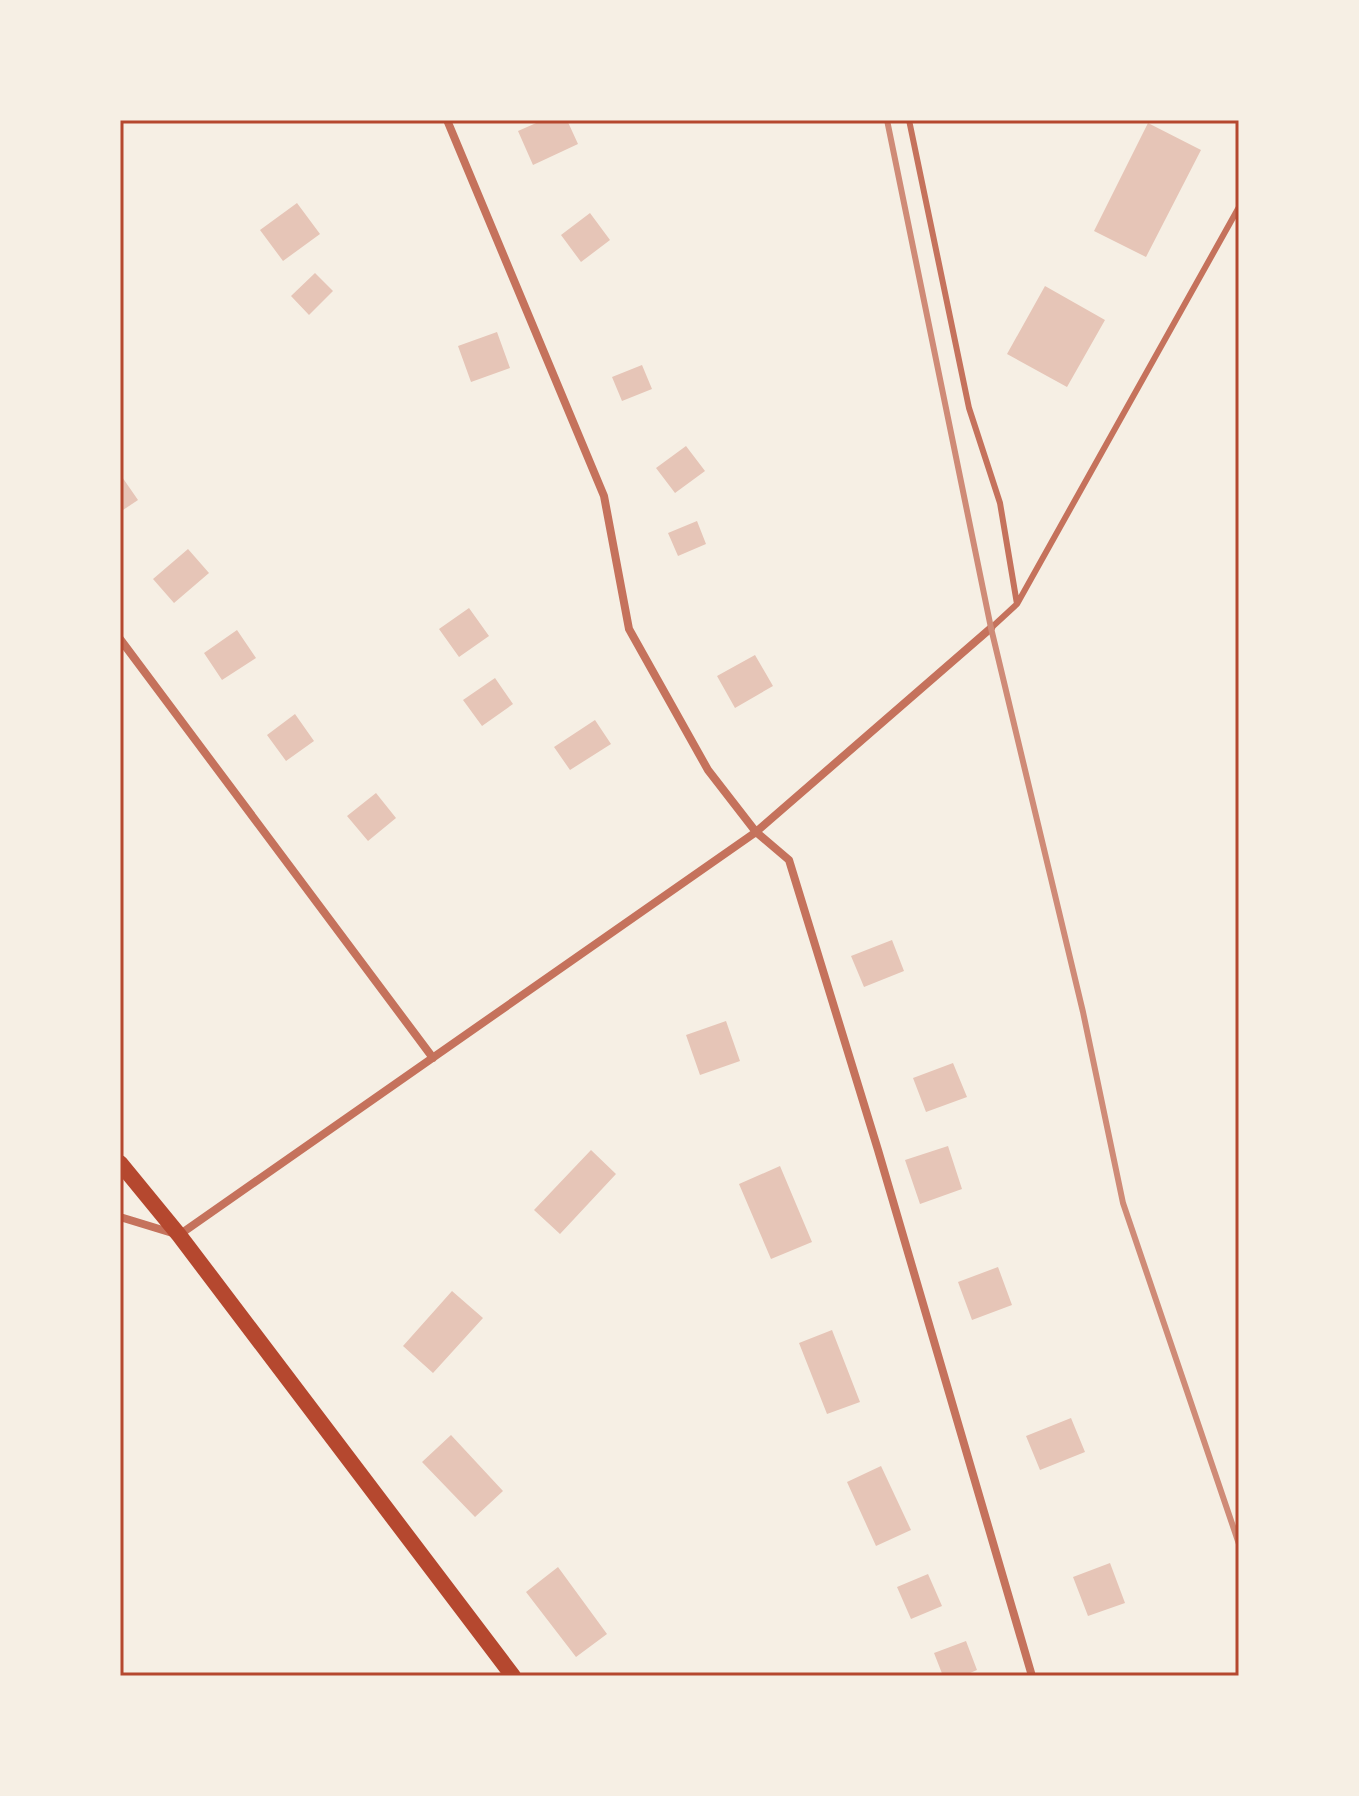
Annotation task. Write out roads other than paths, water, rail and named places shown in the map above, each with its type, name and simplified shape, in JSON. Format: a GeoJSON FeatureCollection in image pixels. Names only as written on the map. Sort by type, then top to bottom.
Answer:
{"type":"FeatureCollection","features":[{"type":"Feature","properties":{"kind":"main road"},"geometry":{"type":"LineString","coordinates":[[120,1163],[179,1235],[513,1676]]}},
{"type":"Feature","properties":{"kind":"street"},"geometry":{"type":"LineString","coordinates":[[447,120],[604,496],[629,629],[708,770],[756,832],[789,860],[878,1150],[1032,1676]]}},
{"type":"Feature","properties":{"kind":"street"},"geometry":{"type":"LineString","coordinates":[[120,1217],[179,1235],[756,832],[991,628]]}},
{"type":"Feature","properties":{"kind":"street"},"geometry":{"type":"LineString","coordinates":[[120,639],[433,1058]]}},
{"type":"Feature","properties":{"kind":"lane"},"geometry":{"type":"LineString","coordinates":[[909,120],[969,408],[1000,503],[1017,604]]}},
{"type":"Feature","properties":{"kind":"lane"},"geometry":{"type":"LineString","coordinates":[[991,628],[1017,604],[1239,207]]}},
{"type":"Feature","properties":{"kind":"railway"},"geometry":{"type":"LineString","coordinates":[[887,120],[991,628],[1083,1012],[1123,1203],[1239,1544]]}}]}
